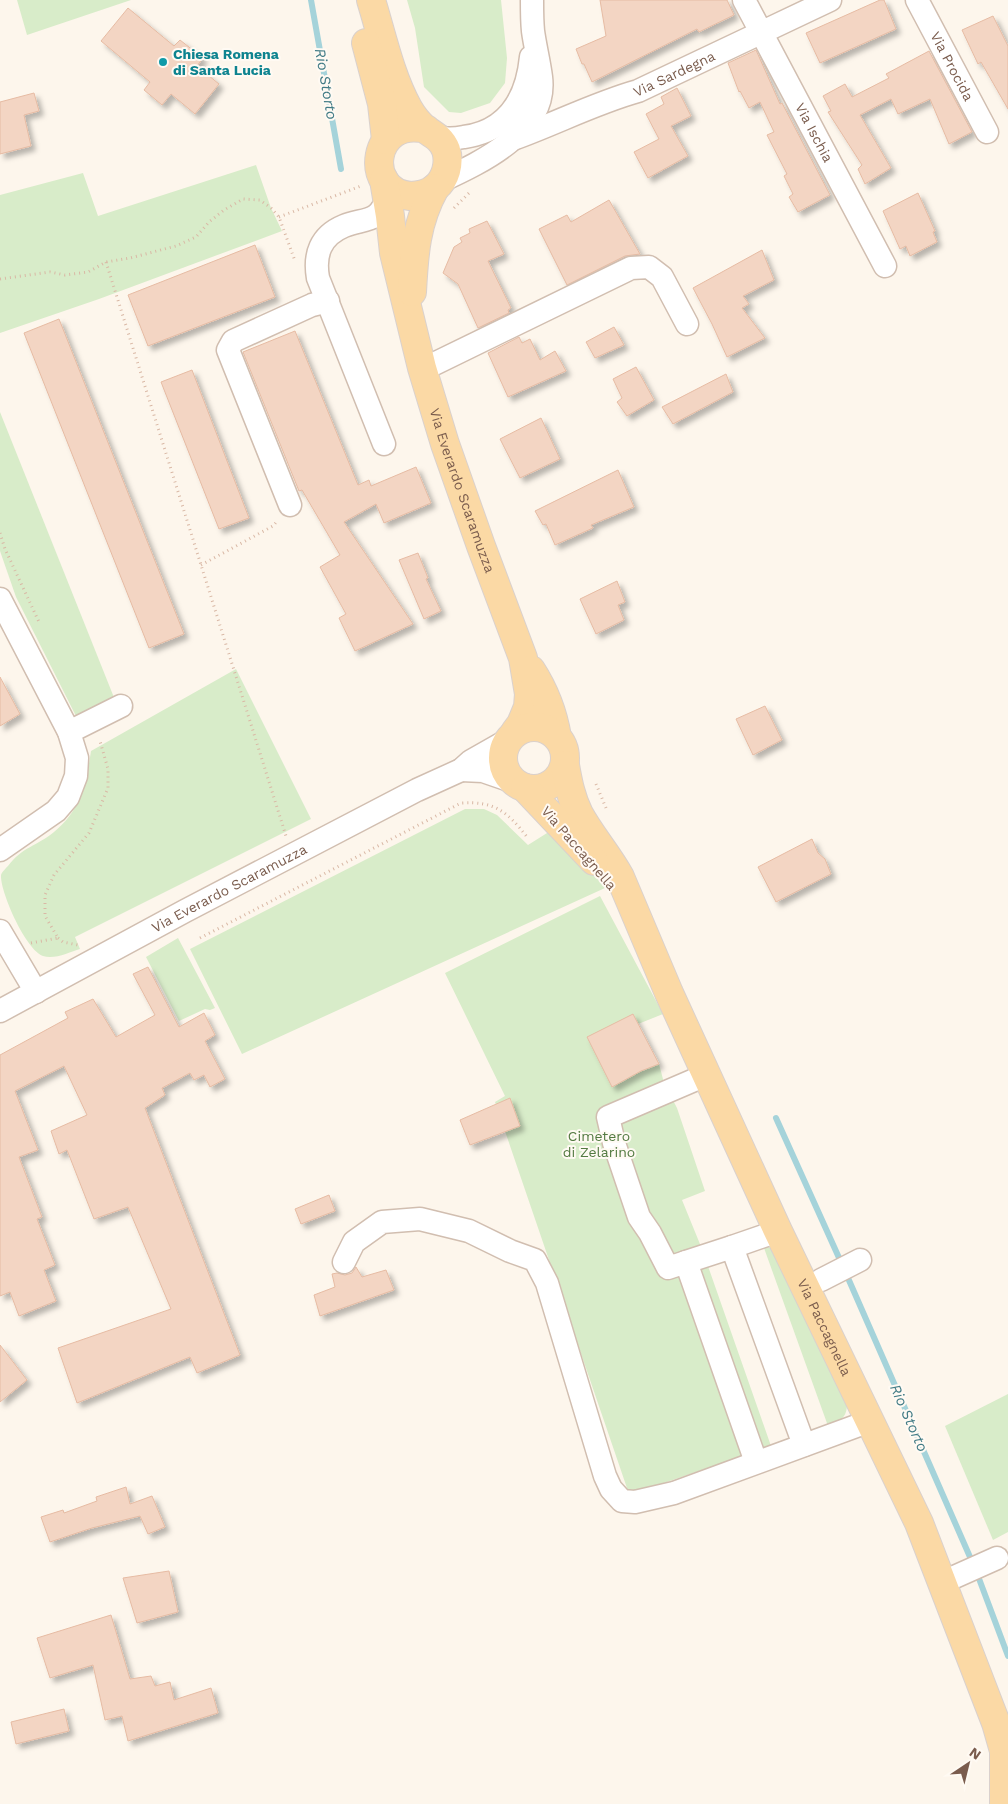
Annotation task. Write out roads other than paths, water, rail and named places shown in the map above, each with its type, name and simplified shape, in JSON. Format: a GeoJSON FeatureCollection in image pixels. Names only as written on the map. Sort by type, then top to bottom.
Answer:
{"type":"FeatureCollection","features":[{"type":"Feature","properties":{"kind":"main road"},"geometry":{"type":"LineString","coordinates":[[355,0],[382,104],[386,140]]}},
{"type":"Feature","properties":{"kind":"main road"},"geometry":{"type":"LineString","coordinates":[[371,0],[392,70],[403,98],[410,110],[430,131],[444,146],[447,156],[447,166],[438,185],[422,194],[408,195],[379,187],[381,148],[386,140],[396,131],[404,128],[413,127],[430,131]]}},
{"type":"Feature","properties":{"kind":"main road","name":"Via Everardo Scaramuzza"},"geometry":{"type":"LineString","coordinates":[[411,321],[417,234],[424,211],[438,185]]}},
{"type":"Feature","properties":{"kind":"main road","name":"Via Everardo Scaramuzza"},"geometry":{"type":"LineString","coordinates":[[379,187],[422,368],[445,444],[523,658],[529,694],[528,707],[521,724],[512,736]]}},
{"type":"Feature","properties":{"kind":"main road","name":"Via Everardo Scaramuzza"},"geometry":{"type":"LineString","coordinates":[[523,658],[547,701],[557,736]]}},
{"type":"Feature","properties":{"kind":"main road"},"geometry":{"type":"LineString","coordinates":[[529,727],[537,727],[544,728],[557,736],[565,750],[565,765],[557,780],[542,789],[519,785],[506,774],[502,757],[512,736],[529,727]]}},
{"type":"Feature","properties":{"kind":"main road","name":"Via Paccagnella"},"geometry":{"type":"LineString","coordinates":[[565,765],[568,787],[580,815],[611,860],[669,993],[778,1231],[919,1523],[983,1688],[1006,1754],[1004,1804]]}},
{"type":"Feature","properties":{"kind":"main road","name":"Via Paccagnella"},"geometry":{"type":"LineString","coordinates":[[519,785],[580,845],[633,908]]}},
{"type":"Feature","properties":{"kind":"street"},"geometry":{"type":"LineString","coordinates":[[430,131],[444,138],[470,136],[489,130],[509,114],[518,103],[529,75],[533,31],[532,0]]}},
{"type":"Feature","properties":{"kind":"street","name":"Via Ischia"},"geometry":{"type":"LineString","coordinates":[[744,0],[885,266]]}},
{"type":"Feature","properties":{"kind":"street","name":"Via Sardegna"},"geometry":{"type":"LineString","coordinates":[[513,138],[617,97],[638,91],[830,0]]}},
{"type":"Feature","properties":{"kind":"street","name":"Via Procida"},"geometry":{"type":"LineString","coordinates":[[917,0],[987,132]]}},
{"type":"Feature","properties":{"kind":"street"},"geometry":{"type":"LineString","coordinates":[[438,185],[486,157],[513,138],[532,118],[538,107],[542,78],[533,31]]}},
{"type":"Feature","properties":{"kind":"street"},"geometry":{"type":"LineString","coordinates":[[379,187],[385,206],[368,220],[341,227],[328,238],[321,246],[317,255],[316,265],[318,278],[384,444]]}},
{"type":"Feature","properties":{"kind":"street"},"geometry":{"type":"LineString","coordinates":[[356,223],[368,226],[378,232],[394,253]]}},
{"type":"Feature","properties":{"kind":"street"},"geometry":{"type":"LineString","coordinates":[[422,368],[434,364],[631,268],[649,267],[662,277],[687,324]]}},
{"type":"Feature","properties":{"kind":"street"},"geometry":{"type":"LineString","coordinates":[[290,505],[228,350],[233,341],[312,305],[328,302]]}},
{"type":"Feature","properties":{"kind":"street"},"geometry":{"type":"LineString","coordinates":[[0,599],[69,732],[77,758],[76,776],[68,797],[56,811],[0,851]]}},
{"type":"Feature","properties":{"kind":"street"},"geometry":{"type":"LineString","coordinates":[[69,732],[122,706]]}},
{"type":"Feature","properties":{"kind":"street","name":"Via Everardo Scaramuzza"},"geometry":{"type":"LineString","coordinates":[[0,1011],[417,790],[461,770],[471,761],[512,736]]}},
{"type":"Feature","properties":{"kind":"street","name":"Via Everardo Scaramuzza"},"geometry":{"type":"LineString","coordinates":[[461,770],[483,771],[519,785]]}},
{"type":"Feature","properties":{"kind":"street"},"geometry":{"type":"LineString","coordinates":[[0,931],[36,992]]}},
{"type":"Feature","properties":{"kind":"street"},"geometry":{"type":"LineString","coordinates":[[706,1075],[608,1117],[614,1143],[639,1217],[650,1232],[668,1268],[778,1231]]}},
{"type":"Feature","properties":{"kind":"street"},"geometry":{"type":"LineString","coordinates":[[344,1262],[354,1242],[382,1222],[420,1219],[469,1231],[510,1251],[535,1260],[547,1283],[605,1476],[611,1489],[622,1501],[634,1502],[674,1493],[870,1421]]}},
{"type":"Feature","properties":{"kind":"street"},"geometry":{"type":"LineString","coordinates":[[732,1247],[804,1445]]}},
{"type":"Feature","properties":{"kind":"street"},"geometry":{"type":"LineString","coordinates":[[821,1280],[860,1260]]}},
{"type":"Feature","properties":{"kind":"street"},"geometry":{"type":"LineString","coordinates":[[686,1262],[756,1462]]}},
{"type":"Feature","properties":{"kind":"street"},"geometry":{"type":"LineString","coordinates":[[941,1583],[997,1558]]}},
{"type":"Feature","properties":{"kind":"waterway","name":"Rio Storto"},"geometry":{"type":"LineString","coordinates":[[311,0],[341,169]]}},
{"type":"Feature","properties":{"kind":"waterway","name":"Rio Storto"},"geometry":{"type":"LineString","coordinates":[[776,1118],[840,1260]]}},
{"type":"Feature","properties":{"kind":"waterway","name":"Rio Storto"},"geometry":{"type":"LineString","coordinates":[[848,1278],[970,1557]]}},
{"type":"Feature","properties":{"kind":"waterway","name":"Rio Storto"},"geometry":{"type":"LineString","coordinates":[[978,1576],[1008,1656]]}},
{"type":"Feature","properties":{"kind":"place","name":"Chiesa Romena di Santa Lucia"},"geometry":{"type":"Point","coordinates":[163,62]}},
{"type":"Feature","properties":{"kind":"park label","name":"Cimetero di Zelarino"},"geometry":{"type":"Point","coordinates":[599,1144]}}]}
